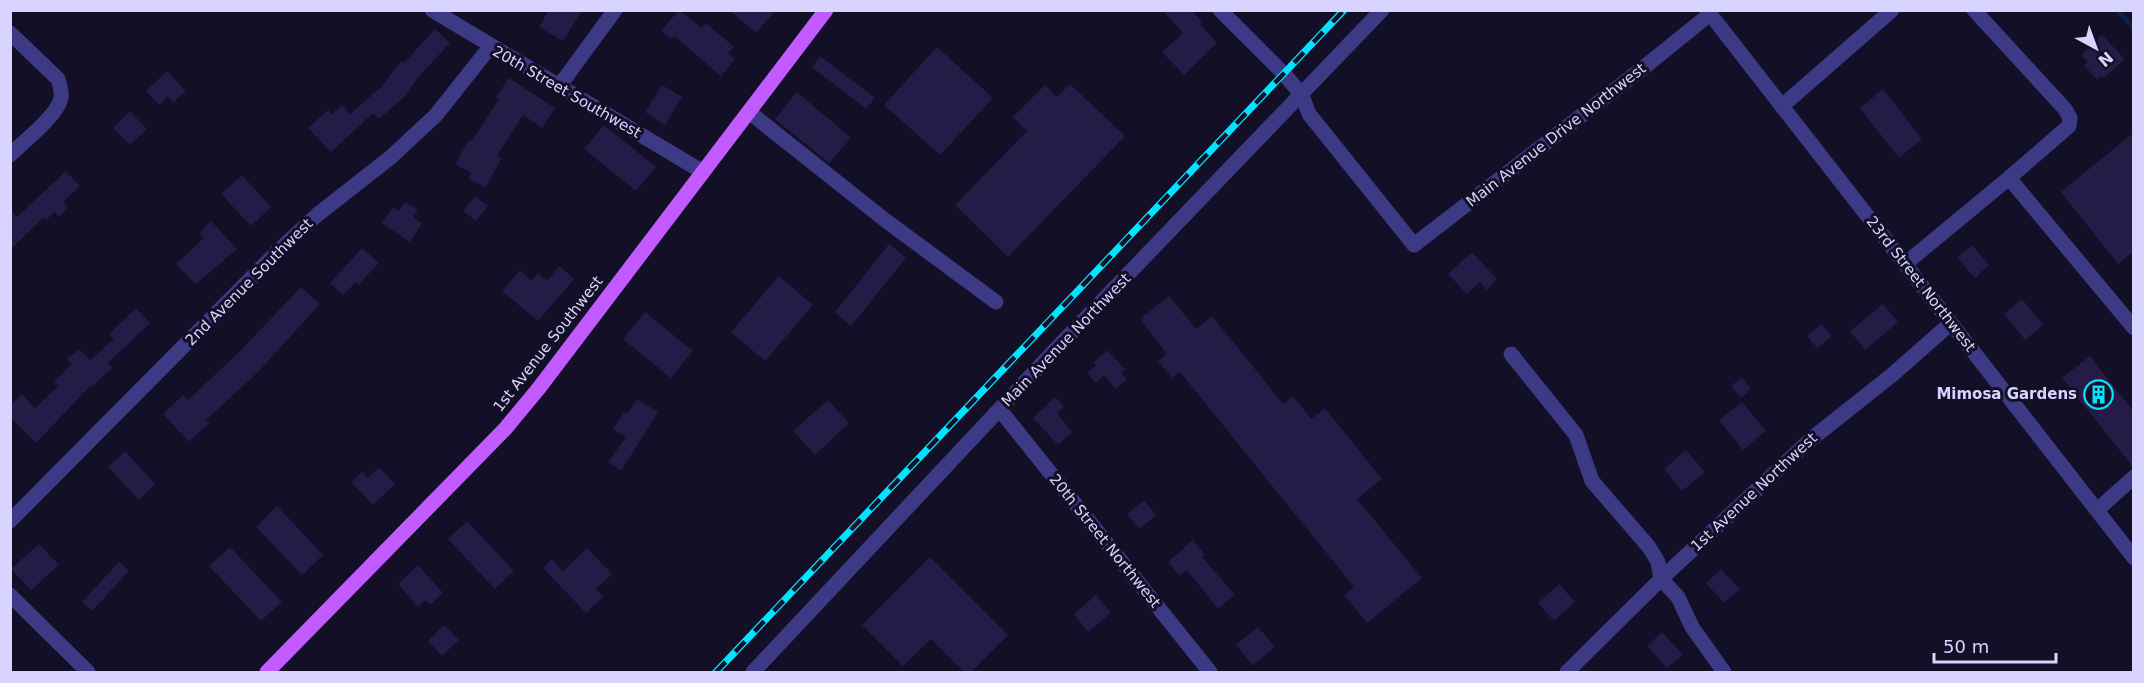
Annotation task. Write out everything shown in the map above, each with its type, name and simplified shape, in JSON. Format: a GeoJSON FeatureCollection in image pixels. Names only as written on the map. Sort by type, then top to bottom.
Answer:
{"type":"FeatureCollection","features":[{"type":"Feature","properties":{"kind":"main road","name":"1st Avenue Southwest"},"geometry":{"type":"LineString","coordinates":[[267,672],[505,429],[539,388],[826,10]]}},
{"type":"Feature","properties":{"kind":"street","name":"20th Street Southwest"},"geometry":{"type":"LineString","coordinates":[[432,10],[490,47],[560,85],[703,172]]}},
{"type":"Feature","properties":{"kind":"street"},"geometry":{"type":"LineString","coordinates":[[560,85],[615,10]]}},
{"type":"Feature","properties":{"kind":"street"},"geometry":{"type":"LineString","coordinates":[[1220,10],[1302,94]]}},
{"type":"Feature","properties":{"kind":"street","name":"Main Avenue Northwest"},"geometry":{"type":"LineString","coordinates":[[753,672],[999,410],[1382,10]]}},
{"type":"Feature","properties":{"kind":"street"},"geometry":{"type":"LineString","coordinates":[[1782,106],[1892,10]]}},
{"type":"Feature","properties":{"kind":"street"},"geometry":{"type":"LineString","coordinates":[[1905,264],[2069,126],[2070,118],[2065,109],[1974,10]]}},
{"type":"Feature","properties":{"kind":"street","name":"Main Avenue Drive Northwest"},"geometry":{"type":"LineString","coordinates":[[1302,94],[1309,114],[1414,245],[1708,12]]}},
{"type":"Feature","properties":{"kind":"street","name":"23rd Street Northwest"},"geometry":{"type":"LineString","coordinates":[[1708,12],[2133,558]]}},
{"type":"Feature","properties":{"kind":"street"},"geometry":{"type":"LineString","coordinates":[[10,33],[58,79],[61,86],[61,98],[56,109],[10,156]]}},
{"type":"Feature","properties":{"kind":"street","name":"2nd Avenue Southwest"},"geometry":{"type":"LineString","coordinates":[[10,521],[279,250],[317,215],[390,157],[436,115],[490,47]]}},
{"type":"Feature","properties":{"kind":"street"},"geometry":{"type":"LineString","coordinates":[[749,112],[885,220],[996,302]]}},
{"type":"Feature","properties":{"kind":"street"},"geometry":{"type":"LineString","coordinates":[[2009,178],[2133,328]]}},
{"type":"Feature","properties":{"kind":"street","name":"1st Avenue Northwest"},"geometry":{"type":"LineString","coordinates":[[1568,672],[1661,579],[1810,440],[1892,375],[1952,323]]}},
{"type":"Feature","properties":{"kind":"street"},"geometry":{"type":"LineString","coordinates":[[1511,354],[1576,435],[1592,481],[1649,546],[1658,562],[1661,579],[1678,597],[1692,627],[1724,672]]}},
{"type":"Feature","properties":{"kind":"street","name":"20th Street Northwest"},"geometry":{"type":"LineString","coordinates":[[999,410],[1210,672]]}},
{"type":"Feature","properties":{"kind":"street"},"geometry":{"type":"LineString","coordinates":[[2097,510],[2133,477]]}},
{"type":"Feature","properties":{"kind":"street"},"geometry":{"type":"LineString","coordinates":[[10,595],[88,672]]}},
{"type":"Feature","properties":{"kind":"building"},"geometry":{"type":"Polygon","coordinates":[[[549,10],[582,10],[563,41],[539,27],[549,10]]]}},
{"type":"Feature","properties":{"kind":"building"},"geometry":{"type":"Polygon","coordinates":[[[679,10],[702,28],[706,23],[734,47],[728,53],[735,59],[721,76],[674,36],[671,39],[661,31],[679,10]]]}},
{"type":"Feature","properties":{"kind":"building"},"geometry":{"type":"Polygon","coordinates":[[[729,10],[776,10],[756,33],[729,10]]]}},
{"type":"Feature","properties":{"kind":"building"},"geometry":{"type":"Polygon","coordinates":[[[1162,10],[1191,10],[1217,43],[1184,75],[1162,52],[1183,33],[1162,10]]]}},
{"type":"Feature","properties":{"kind":"building"},"geometry":{"type":"Polygon","coordinates":[[[435,29],[450,43],[420,75],[404,97],[379,119],[373,113],[331,152],[308,128],[328,110],[332,114],[342,105],[350,114],[381,87],[401,61],[404,63],[435,29]]]}},
{"type":"Feature","properties":{"kind":"building"},"geometry":{"type":"Polygon","coordinates":[[[2102,35],[2125,59],[2104,78],[2102,75],[2097,80],[2084,65],[2088,62],[2081,55],[2102,35]]]}},
{"type":"Feature","properties":{"kind":"building"},"geometry":{"type":"Polygon","coordinates":[[[937,47],[993,98],[940,155],[884,105],[937,47]]]}},
{"type":"Feature","properties":{"kind":"building"},"geometry":{"type":"Polygon","coordinates":[[[820,56],[875,98],[866,109],[812,67],[820,56]]]}},
{"type":"Feature","properties":{"kind":"building"},"geometry":{"type":"Polygon","coordinates":[[[167,71],[186,91],[173,103],[168,96],[159,105],[146,91],[167,71]]]}},
{"type":"Feature","properties":{"kind":"building"},"geometry":{"type":"Polygon","coordinates":[[[509,78],[555,108],[542,128],[523,115],[497,156],[502,158],[485,188],[468,178],[471,173],[455,164],[469,140],[472,141],[499,99],[496,97],[509,78]]]}},
{"type":"Feature","properties":{"kind":"building"},"geometry":{"type":"Polygon","coordinates":[[[1070,84],[1125,136],[1008,257],[955,205],[1027,131],[1013,117],[1045,85],[1057,97],[1070,84]]]}},
{"type":"Feature","properties":{"kind":"building"},"geometry":{"type":"Polygon","coordinates":[[[662,85],[682,97],[665,125],[645,112],[662,85]]]}},
{"type":"Feature","properties":{"kind":"building"},"geometry":{"type":"Polygon","coordinates":[[[1883,89],[1922,139],[1899,158],[1860,108],[1883,89]]]}},
{"type":"Feature","properties":{"kind":"building"},"geometry":{"type":"Polygon","coordinates":[[[797,92],[851,138],[829,163],[775,119],[797,92]]]}},
{"type":"Feature","properties":{"kind":"building"},"geometry":{"type":"Polygon","coordinates":[[[130,111],[147,129],[130,145],[113,128],[130,111]]]}},
{"type":"Feature","properties":{"kind":"building"},"geometry":{"type":"Polygon","coordinates":[[[604,125],[656,167],[636,191],[584,149],[604,125]]]}},
{"type":"Feature","properties":{"kind":"building"},"geometry":{"type":"Polygon","coordinates":[[[2133,133],[2133,252],[2118,264],[2061,192],[2133,133]]]}},
{"type":"Feature","properties":{"kind":"building"},"geometry":{"type":"Polygon","coordinates":[[[66,171],[80,186],[63,202],[68,208],[59,217],[55,212],[46,220],[44,217],[10,250],[10,210],[17,217],[66,171]]]}},
{"type":"Feature","properties":{"kind":"building"},"geometry":{"type":"Polygon","coordinates":[[[242,175],[271,207],[251,226],[221,194],[242,175]]]}},
{"type":"Feature","properties":{"kind":"building"},"geometry":{"type":"Polygon","coordinates":[[[475,196],[488,206],[476,221],[463,211],[475,196]]]}},
{"type":"Feature","properties":{"kind":"building"},"geometry":{"type":"Polygon","coordinates":[[[405,202],[418,210],[413,217],[422,223],[410,242],[382,223],[393,207],[399,211],[405,202]]]}},
{"type":"Feature","properties":{"kind":"building"},"geometry":{"type":"Polygon","coordinates":[[[211,221],[237,249],[196,284],[176,264],[204,238],[199,233],[211,221]]]}},
{"type":"Feature","properties":{"kind":"building"},"geometry":{"type":"Polygon","coordinates":[[[889,244],[906,258],[851,326],[835,312],[889,244]]]}},
{"type":"Feature","properties":{"kind":"building"},"geometry":{"type":"Polygon","coordinates":[[[1972,245],[1989,265],[1975,278],[1957,258],[1972,245]]]}},
{"type":"Feature","properties":{"kind":"building"},"geometry":{"type":"Polygon","coordinates":[[[362,248],[379,263],[358,285],[356,282],[343,295],[330,283],[362,248]]]}},
{"type":"Feature","properties":{"kind":"building"},"geometry":{"type":"Polygon","coordinates":[[[1472,252],[1497,279],[1487,290],[1480,282],[1467,294],[1448,274],[1472,252]]]}},
{"type":"Feature","properties":{"kind":"building"},"geometry":{"type":"Polygon","coordinates":[[[559,266],[574,279],[538,321],[502,291],[520,270],[531,281],[538,273],[547,281],[559,266]]]}},
{"type":"Feature","properties":{"kind":"building"},"geometry":{"type":"Polygon","coordinates":[[[779,276],[813,305],[765,361],[731,332],[779,276]]]}},
{"type":"Feature","properties":{"kind":"building"},"geometry":{"type":"Polygon","coordinates":[[[301,287],[320,304],[258,372],[206,420],[209,423],[189,442],[163,414],[183,395],[188,400],[238,353],[301,287]]]}},
{"type":"Feature","properties":{"kind":"building"},"geometry":{"type":"Polygon","coordinates":[[[1169,296],[1196,329],[1212,316],[1283,404],[1293,396],[1311,419],[1325,408],[1382,479],[1357,499],[1422,578],[1367,623],[1344,595],[1354,587],[1180,372],[1172,378],[1158,361],[1167,354],[1140,319],[1169,296]]]}},
{"type":"Feature","properties":{"kind":"building"},"geometry":{"type":"Polygon","coordinates":[[[2022,299],[2043,325],[2025,340],[2004,314],[2022,299]]]}},
{"type":"Feature","properties":{"kind":"building"},"geometry":{"type":"Polygon","coordinates":[[[1883,304],[1898,322],[1865,350],[1850,331],[1883,304]]]}},
{"type":"Feature","properties":{"kind":"building"},"geometry":{"type":"Polygon","coordinates":[[[136,308],[150,323],[108,363],[112,368],[93,386],[91,385],[36,443],[10,417],[10,406],[22,394],[35,408],[58,386],[54,382],[72,364],[67,359],[79,349],[90,360],[114,339],[109,334],[136,308]]]}},
{"type":"Feature","properties":{"kind":"building"},"geometry":{"type":"Polygon","coordinates":[[[645,312],[693,351],[671,378],[623,339],[645,312]]]}},
{"type":"Feature","properties":{"kind":"building"},"geometry":{"type":"Polygon","coordinates":[[[1821,324],[1832,336],[1817,348],[1807,336],[1821,324]]]}},
{"type":"Feature","properties":{"kind":"building"},"geometry":{"type":"Polygon","coordinates":[[[1107,350],[1125,369],[1121,373],[1127,379],[1116,389],[1104,375],[1096,383],[1087,373],[1096,366],[1093,363],[1107,350]]]}},
{"type":"Feature","properties":{"kind":"building","name":"Mimosa Gardens"},"geometry":{"type":"Polygon","coordinates":[[[2090,356],[2133,411],[2133,467],[2062,378],[2090,356]]]}},
{"type":"Feature","properties":{"kind":"building"},"geometry":{"type":"Polygon","coordinates":[[[1742,377],[1751,389],[1741,398],[1731,386],[1742,377]]]}},
{"type":"Feature","properties":{"kind":"building"},"geometry":{"type":"Polygon","coordinates":[[[1055,397],[1064,406],[1057,413],[1072,432],[1058,445],[1033,418],[1055,397]]]}},
{"type":"Feature","properties":{"kind":"building"},"geometry":{"type":"Polygon","coordinates":[[[637,399],[658,412],[621,471],[608,462],[626,437],[613,429],[624,412],[627,414],[637,399]]]}},
{"type":"Feature","properties":{"kind":"building"},"geometry":{"type":"Polygon","coordinates":[[[828,400],[849,423],[815,455],[793,431],[828,400]]]}},
{"type":"Feature","properties":{"kind":"building"},"geometry":{"type":"Polygon","coordinates":[[[1742,402],[1766,431],[1743,450],[1719,420],[1742,402]]]}},
{"type":"Feature","properties":{"kind":"building"},"geometry":{"type":"Polygon","coordinates":[[[1686,450],[1705,472],[1682,491],[1664,469],[1686,450]]]}},
{"type":"Feature","properties":{"kind":"building"},"geometry":{"type":"Polygon","coordinates":[[[125,451],[155,484],[139,500],[108,467],[125,451]]]}},
{"type":"Feature","properties":{"kind":"building"},"geometry":{"type":"Polygon","coordinates":[[[379,467],[395,484],[373,505],[351,482],[362,472],[368,478],[379,467]]]}},
{"type":"Feature","properties":{"kind":"building"},"geometry":{"type":"Polygon","coordinates":[[[1144,500],[1156,515],[1139,529],[1127,514],[1144,500]]]}},
{"type":"Feature","properties":{"kind":"building"},"geometry":{"type":"Polygon","coordinates":[[[277,506],[323,555],[302,575],[256,527],[277,506]]]}},
{"type":"Feature","properties":{"kind":"building"},"geometry":{"type":"Polygon","coordinates":[[[467,521],[514,571],[495,589],[448,539],[467,521]]]}},
{"type":"Feature","properties":{"kind":"building"},"geometry":{"type":"Polygon","coordinates":[[[1193,540],[1205,555],[1202,557],[1235,595],[1218,609],[1187,570],[1180,576],[1168,562],[1193,540]]]}},
{"type":"Feature","properties":{"kind":"building"},"geometry":{"type":"Polygon","coordinates":[[[39,544],[59,565],[31,590],[11,569],[39,544]]]}},
{"type":"Feature","properties":{"kind":"building"},"geometry":{"type":"Polygon","coordinates":[[[230,547],[282,602],[261,621],[209,566],[230,547]]]}},
{"type":"Feature","properties":{"kind":"building"},"geometry":{"type":"Polygon","coordinates":[[[587,548],[612,574],[596,589],[603,597],[586,613],[543,568],[552,559],[563,571],[587,548]]]}},
{"type":"Feature","properties":{"kind":"building"},"geometry":{"type":"Polygon","coordinates":[[[930,557],[1008,635],[971,672],[964,672],[931,639],[903,666],[862,625],[930,557]]]}},
{"type":"Feature","properties":{"kind":"building"},"geometry":{"type":"Polygon","coordinates":[[[119,562],[129,571],[92,611],[82,602],[119,562]]]}},
{"type":"Feature","properties":{"kind":"building"},"geometry":{"type":"Polygon","coordinates":[[[418,565],[443,593],[430,605],[426,600],[418,607],[398,584],[418,565]]]}},
{"type":"Feature","properties":{"kind":"building"},"geometry":{"type":"Polygon","coordinates":[[[1721,569],[1740,589],[1724,603],[1706,583],[1721,569]]]}},
{"type":"Feature","properties":{"kind":"building"},"geometry":{"type":"Polygon","coordinates":[[[1559,584],[1575,602],[1554,621],[1538,603],[1559,584]]]}},
{"type":"Feature","properties":{"kind":"building"},"geometry":{"type":"Polygon","coordinates":[[[1096,595],[1111,613],[1088,632],[1074,614],[1096,595]]]}},
{"type":"Feature","properties":{"kind":"building"},"geometry":{"type":"Polygon","coordinates":[[[444,625],[459,640],[442,656],[428,641],[444,625]]]}},
{"type":"Feature","properties":{"kind":"building"},"geometry":{"type":"Polygon","coordinates":[[[1258,627],[1275,647],[1253,665],[1236,645],[1258,627]]]}},
{"type":"Feature","properties":{"kind":"building"},"geometry":{"type":"Polygon","coordinates":[[[1662,632],[1683,655],[1667,668],[1647,646],[1662,632]]]}},
{"type":"Feature","properties":{"kind":"waterway"},"geometry":{"type":"LineString","coordinates":[[2117,10],[2134,28]]}},
{"type":"Feature","properties":{"kind":"railway"},"geometry":{"type":"LineString","coordinates":[[716,672],[1344,10]]}},
{"type":"Feature","properties":{"kind":"place","name":"Mimosa Gardens"},"geometry":{"type":"Point","coordinates":[2098,394]}}]}
